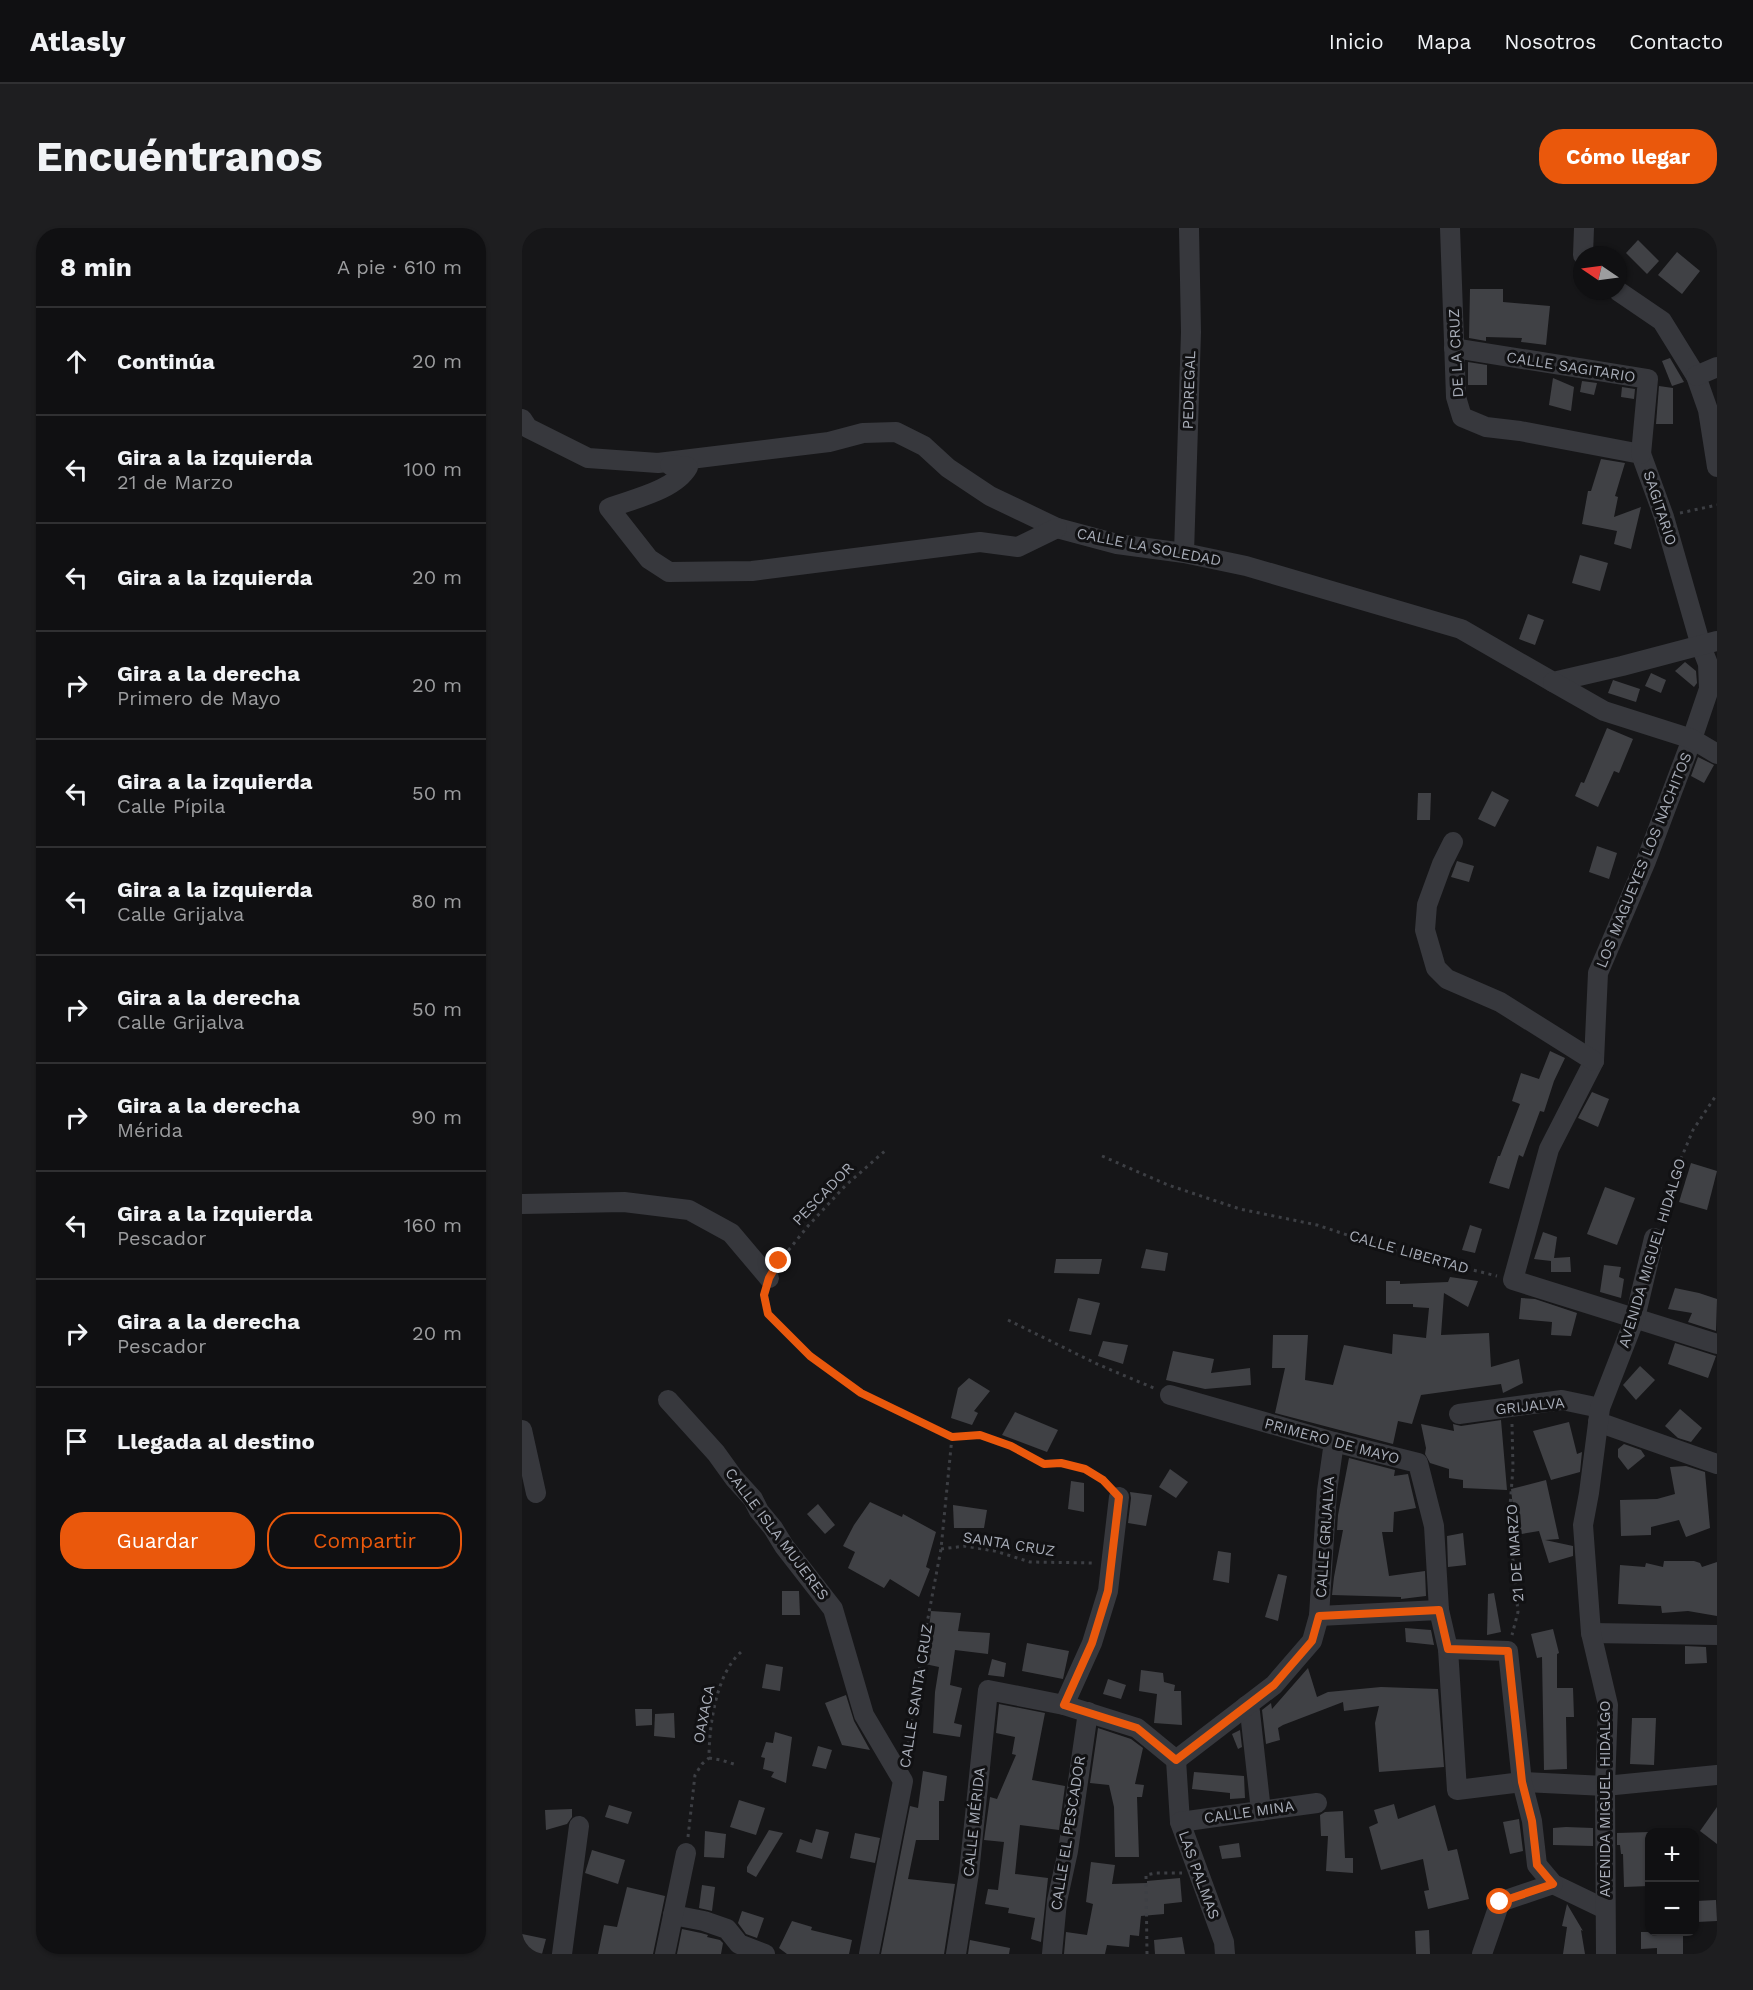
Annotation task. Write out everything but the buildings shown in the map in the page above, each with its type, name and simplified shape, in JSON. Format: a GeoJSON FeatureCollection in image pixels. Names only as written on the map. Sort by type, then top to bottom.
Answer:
{"type":"FeatureCollection","features":[{"type":"Feature","properties":{"kind":"street","name":"PEDREGAL"},"geometry":{"type":"LineString","coordinates":[[1184,553],[1191,332],[1189,228]]}},
{"type":"Feature","properties":{"kind":"street","name":"DE LA CRUZ"},"geometry":{"type":"LineString","coordinates":[[1450,228],[1456,397],[1462,417],[1486,427],[1520,431]]}},
{"type":"Feature","properties":{"kind":"street"},"geometry":{"type":"LineString","coordinates":[[1583,246],[1584,228]]}},
{"type":"Feature","properties":{"kind":"street"},"geometry":{"type":"LineString","coordinates":[[1627,297],[1662,321],[1696,375],[1708,410],[1717,467]]}},
{"type":"Feature","properties":{"kind":"street","name":"CALLE SAGITARIO"},"geometry":{"type":"LineString","coordinates":[[1454,348],[1648,379],[1641,454]]}},
{"type":"Feature","properties":{"kind":"street"},"geometry":{"type":"LineString","coordinates":[[1696,375],[1717,367]]}},
{"type":"Feature","properties":{"kind":"street","name":"CALLE LA SOLEDAD"},"geometry":{"type":"LineString","coordinates":[[522,419],[528,428],[588,458],[658,463],[829,442],[864,433],[896,432],[924,446],[948,468],[990,496],[1057,528],[1117,544],[1184,553],[1246,566],[1461,629],[1604,711],[1692,739],[1717,754]]}},
{"type":"Feature","properties":{"kind":"street","name":"SAGITARIO"},"geometry":{"type":"LineString","coordinates":[[1520,431],[1641,454],[1709,644]]}},
{"type":"Feature","properties":{"kind":"street"},"geometry":{"type":"LineString","coordinates":[[658,463],[688,467],[673,484],[609,508],[649,559],[669,572],[752,571],[980,542],[1018,547],[1057,528]]}},
{"type":"Feature","properties":{"kind":"street"},"geometry":{"type":"LineString","coordinates":[[1553,682],[1709,644]]}},
{"type":"Feature","properties":{"kind":"street","name":"LOS MAGUEYES LOS NACHITOS"},"geometry":{"type":"LineString","coordinates":[[1513,1280],[1548,1149],[1594,1061],[1598,973],[1646,861],[1692,739],[1708,689],[1709,644]]}},
{"type":"Feature","properties":{"kind":"street"},"geometry":{"type":"LineString","coordinates":[[1453,842],[1427,905],[1425,930],[1436,968],[1448,979],[1500,1002],[1594,1061]]}},
{"type":"Feature","properties":{"kind":"street"},"geometry":{"type":"LineString","coordinates":[[522,1204],[624,1202],[689,1210],[731,1233],[769,1278]]}},
{"type":"Feature","properties":{"kind":"street","name":"AVENIDA MIGUEL HIDALGO"},"geometry":{"type":"LineString","coordinates":[[1606,1954],[1605,1786],[1608,1705],[1590,1633],[1582,1525],[1589,1493],[1599,1415],[1635,1318],[1654,1238]]}},
{"type":"Feature","properties":{"kind":"street"},"geometry":{"type":"LineString","coordinates":[[1513,1280],[1717,1344]]}},
{"type":"Feature","properties":{"kind":"street","name":"PRIMERO DE MAYO"},"geometry":{"type":"LineString","coordinates":[[1170,1395],[1334,1442],[1418,1463],[1434,1526],[1439,1610],[1448,1649],[1457,1790],[1522,1782]]}},
{"type":"Feature","properties":{"kind":"street","name":"CALLE ISLA MUJERES"},"geometry":{"type":"LineString","coordinates":[[668,1400],[716,1453],[753,1499],[759,1512],[833,1609],[864,1715],[903,1781]]}},
{"type":"Feature","properties":{"kind":"street","name":"GRIJALVA"},"geometry":{"type":"LineString","coordinates":[[1459,1414],[1562,1400],[1717,1464]]}},
{"type":"Feature","properties":{"kind":"street"},"geometry":{"type":"LineString","coordinates":[[522,1430],[536,1493]]}},
{"type":"Feature","properties":{"kind":"street","name":"CALLE GRIJALVA"},"geometry":{"type":"LineString","coordinates":[[1176,1760],[1274,1685],[1312,1641],[1319,1616],[1327,1491],[1334,1442]]}},
{"type":"Feature","properties":{"kind":"street"},"geometry":{"type":"LineString","coordinates":[[1119,1497],[1108,1591],[1092,1643],[1064,1705],[1137,1728],[1176,1760]]}},
{"type":"Feature","properties":{"kind":"street"},"geometry":{"type":"LineString","coordinates":[[1319,1616],[1439,1610]]}},
{"type":"Feature","properties":{"kind":"street"},"geometry":{"type":"LineString","coordinates":[[1590,1633],[1717,1635]]}},
{"type":"Feature","properties":{"kind":"street"},"geometry":{"type":"LineString","coordinates":[[1448,1649],[1508,1651],[1522,1782],[1532,1821],[1537,1865],[1553,1884],[1605,1909]]}},
{"type":"Feature","properties":{"kind":"street","name":"CALLE MÉRIDA"},"geometry":{"type":"LineString","coordinates":[[956,1954],[969,1873],[988,1690],[1064,1705]]}},
{"type":"Feature","properties":{"kind":"street"},"geometry":{"type":"LineString","coordinates":[[1246,1706],[1250,1712],[1261,1811]]}},
{"type":"Feature","properties":{"kind":"street","name":"CALLE EL PESCADOR"},"geometry":{"type":"LineString","coordinates":[[1052,1954],[1057,1901],[1068,1851],[1088,1712]]}},
{"type":"Feature","properties":{"kind":"street","name":"LAS PALMAS"},"geometry":{"type":"LineString","coordinates":[[1176,1760],[1180,1822],[1224,1942],[1225,1954]]}},
{"type":"Feature","properties":{"kind":"street"},"geometry":{"type":"LineString","coordinates":[[1522,1782],[1605,1786],[1717,1775]]}},
{"type":"Feature","properties":{"kind":"street","name":"CALLE SANTA CRUZ"},"geometry":{"type":"LineString","coordinates":[[869,1954],[903,1781]]}},
{"type":"Feature","properties":{"kind":"street","name":"CALLE MINA"},"geometry":{"type":"LineString","coordinates":[[1180,1822],[1317,1803]]}},
{"type":"Feature","properties":{"kind":"street"},"geometry":{"type":"LineString","coordinates":[[562,1954],[579,1826]]}},
{"type":"Feature","properties":{"kind":"street"},"geometry":{"type":"LineString","coordinates":[[665,1954],[686,1853]]}},
{"type":"Feature","properties":{"kind":"street"},"geometry":{"type":"LineString","coordinates":[[1482,1954],[1500,1902],[1553,1884]]}},
{"type":"Feature","properties":{"kind":"street"},"geometry":{"type":"LineString","coordinates":[[673,1915],[704,1921],[727,1929],[739,1944],[765,1954]]}},
{"type":"Feature","properties":{"kind":"path"},"geometry":{"type":"LineString","coordinates":[[1664,517],[1717,505]]}},
{"type":"Feature","properties":{"kind":"path","name":"AVENIDA MIGUEL HIDALGO"},"geometry":{"type":"LineString","coordinates":[[1654,1238],[1692,1130],[1717,1094]]}},
{"type":"Feature","properties":{"kind":"path","name":"PESCADOR"},"geometry":{"type":"LineString","coordinates":[[886,1150],[845,1186],[779,1261],[769,1278],[764,1295],[768,1314],[810,1356],[861,1393],[952,1437],[980,1435],[1011,1446],[1044,1464],[1061,1463],[1085,1469],[1103,1480],[1119,1497]]}},
{"type":"Feature","properties":{"kind":"path","name":"CALLE LIBERTAD"},"geometry":{"type":"LineString","coordinates":[[1102,1156],[1168,1185],[1240,1209],[1317,1225],[1396,1251],[1513,1280]]}},
{"type":"Feature","properties":{"kind":"path"},"geometry":{"type":"LineString","coordinates":[[1008,1320],[1097,1364],[1170,1395]]}},
{"type":"Feature","properties":{"kind":"path","name":"21 DE MARZO"},"geometry":{"type":"LineString","coordinates":[[1508,1651],[1518,1612],[1509,1519],[1514,1435],[1510,1407]]}},
{"type":"Feature","properties":{"kind":"path","name":"CALLE SANTA CRUZ"},"geometry":{"type":"LineString","coordinates":[[903,1781],[924,1639],[941,1549],[952,1437]]}},
{"type":"Feature","properties":{"kind":"path","name":"SANTA CRUZ"},"geometry":{"type":"LineString","coordinates":[[941,1549],[965,1546],[995,1551],[1030,1562],[1110,1563]]}},
{"type":"Feature","properties":{"kind":"path","name":"OAXACA"},"geometry":{"type":"LineString","coordinates":[[686,1853],[695,1774],[709,1758],[709,1738],[723,1677],[732,1660],[741,1652]]}},
{"type":"Feature","properties":{"kind":"path"},"geometry":{"type":"LineString","coordinates":[[709,1758],[738,1765]]}},
{"type":"Feature","properties":{"kind":"path"},"geometry":{"type":"LineString","coordinates":[[1147,1954],[1146,1875],[1198,1874]]}},
{"type":"Feature","properties":{"kind":"route"},"geometry":{"type":"LineString","coordinates":[[779,1261],[769,1278],[764,1295],[768,1314],[810,1356],[861,1393],[952,1437],[980,1435],[1011,1446],[1044,1464],[1061,1463],[1085,1469],[1103,1480],[1119,1497],[1108,1591],[1092,1643],[1064,1705],[1137,1728],[1176,1760],[1274,1685],[1312,1641],[1319,1616],[1439,1610],[1448,1649],[1508,1651],[1522,1782],[1532,1821],[1537,1865],[1553,1884],[1500,1902]]}}]}
